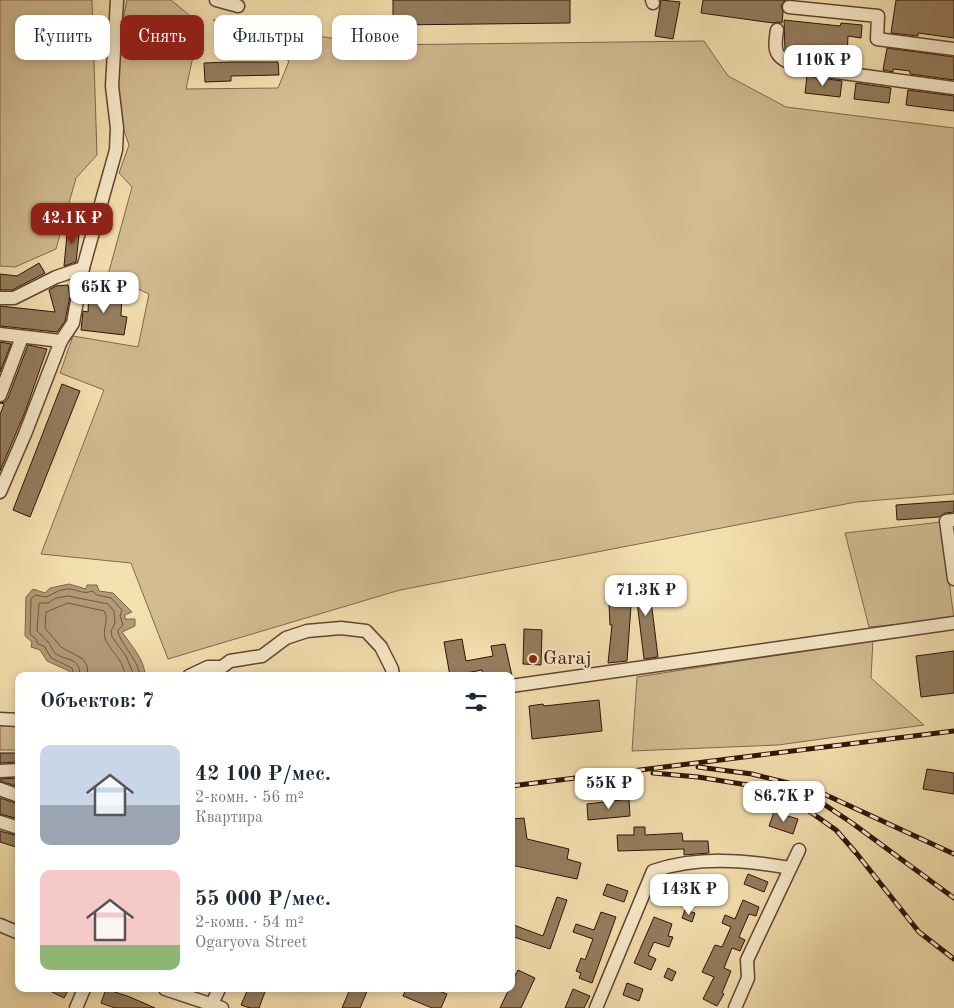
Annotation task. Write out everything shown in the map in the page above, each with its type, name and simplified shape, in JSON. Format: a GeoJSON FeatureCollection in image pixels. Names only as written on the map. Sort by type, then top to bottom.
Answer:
{"type":"FeatureCollection","features":[{"type":"Feature","properties":{"kind":"street"},"geometry":{"type":"LineString","coordinates":[[0,492],[61,341],[72,322],[83,268],[116,150],[117,128],[112,86],[117,0]]}},
{"type":"Feature","properties":{"kind":"street"},"geometry":{"type":"LineString","coordinates":[[216,0],[238,6]]}},
{"type":"Feature","properties":{"kind":"street"},"geometry":{"type":"LineString","coordinates":[[789,7],[878,16],[877,39],[954,49]]}},
{"type":"Feature","properties":{"kind":"street"},"geometry":{"type":"LineString","coordinates":[[777,30],[774,46],[782,60],[799,67],[954,88]]}},
{"type":"Feature","properties":{"kind":"street"},"geometry":{"type":"LineString","coordinates":[[0,298],[14,298],[56,278],[83,268]]}},
{"type":"Feature","properties":{"kind":"street"},"geometry":{"type":"LineString","coordinates":[[0,334],[61,341]]}},
{"type":"Feature","properties":{"kind":"street"},"geometry":{"type":"LineString","coordinates":[[0,395],[22,336]]}},
{"type":"Feature","properties":{"kind":"street"},"geometry":{"type":"LineString","coordinates":[[954,520],[946,521],[954,579]]}},
{"type":"Feature","properties":{"kind":"street"},"geometry":{"type":"LineString","coordinates":[[515,685],[954,623]]}},
{"type":"Feature","properties":{"kind":"street"},"geometry":{"type":"LineString","coordinates":[[197,672],[208,667],[222,667],[230,661],[262,656],[286,638],[307,631],[341,628],[366,632],[382,647],[392,672]]}},
{"type":"Feature","properties":{"kind":"street"},"geometry":{"type":"LineString","coordinates":[[0,719],[15,720]]}},
{"type":"Feature","properties":{"kind":"street"},"geometry":{"type":"LineString","coordinates":[[0,771],[15,770]]}},
{"type":"Feature","properties":{"kind":"street"},"geometry":{"type":"LineString","coordinates":[[0,789],[15,795]]}},
{"type":"Feature","properties":{"kind":"street"},"geometry":{"type":"LineString","coordinates":[[0,822],[15,827]]}},
{"type":"Feature","properties":{"kind":"street"},"geometry":{"type":"LineString","coordinates":[[735,1008],[748,978],[747,960],[799,850]]}},
{"type":"Feature","properties":{"kind":"street"},"geometry":{"type":"LineString","coordinates":[[596,1008],[653,871],[671,865],[721,860],[762,863],[790,868]]}},
{"type":"Feature","properties":{"kind":"street"},"geometry":{"type":"LineString","coordinates":[[0,925],[15,931]]}},
{"type":"Feature","properties":{"kind":"street"},"geometry":{"type":"LineString","coordinates":[[76,1008],[83,992]]}},
{"type":"Feature","properties":{"kind":"street"},"geometry":{"type":"LineString","coordinates":[[173,992],[215,1007],[218,992]]}},
{"type":"Feature","properties":{"kind":"shaded area"},"geometry":{"type":"Polygon","coordinates":[[[0,0],[92,0],[92,15],[15,15],[15,60],[94,60],[97,155],[76,178],[56,249],[15,267],[0,266],[0,0]]]}},
{"type":"Feature","properties":{"kind":"shaded area"},"geometry":{"type":"Polygon","coordinates":[[[127,0],[171,0],[189,15],[124,15],[127,0]]]}},
{"type":"Feature","properties":{"kind":"shaded area"},"geometry":{"type":"Polygon","coordinates":[[[120,34],[120,60],[192,60],[186,89],[278,88],[289,61],[287,60],[322,60],[322,37],[332,38],[332,60],[417,60],[417,45],[704,41],[728,76],[786,107],[954,128],[954,494],[856,502],[400,590],[168,659],[131,563],[41,554],[104,390],[60,373],[73,336],[138,347],[149,294],[108,275],[132,187],[119,173],[129,145],[109,87],[120,34]]]}},
{"type":"Feature","properties":{"kind":"shaded area"},"geometry":{"type":"Polygon","coordinates":[[[941,522],[954,619],[869,627],[845,533],[941,522]]]}},
{"type":"Feature","properties":{"kind":"shaded area"},"geometry":{"type":"Polygon","coordinates":[[[873,640],[871,678],[924,725],[778,745],[632,751],[637,677],[873,640]]]}},
{"type":"Feature","properties":{"kind":"shaded area"},"geometry":{"type":"Polygon","coordinates":[[[0,725],[15,725],[15,750],[0,750],[0,725]]]}},
{"type":"Feature","properties":{"kind":"water"},"geometry":{"type":"Polygon","coordinates":[[[69,584],[86,589],[87,585],[97,585],[99,591],[113,593],[132,612],[125,615],[125,619],[135,619],[135,626],[122,632],[140,658],[144,672],[69,672],[47,661],[40,650],[31,647],[32,642],[25,636],[26,597],[33,589],[45,593],[50,588],[69,584]]]}},
{"type":"Feature","properties":{"kind":"building"},"geometry":{"type":"Polygon","coordinates":[[[393,0],[570,0],[570,23],[417,25],[417,15],[393,15],[393,0]]]}},
{"type":"Feature","properties":{"kind":"building"},"geometry":{"type":"Polygon","coordinates":[[[661,0],[680,2],[673,39],[655,36],[661,0]]]}},
{"type":"Feature","properties":{"kind":"building"},"geometry":{"type":"Polygon","coordinates":[[[703,0],[785,0],[781,6],[783,12],[782,23],[701,13],[703,0]]]}},
{"type":"Feature","properties":{"kind":"building"},"geometry":{"type":"Polygon","coordinates":[[[896,0],[954,0],[954,38],[918,33],[918,36],[891,33],[896,0]]]}},
{"type":"Feature","properties":{"kind":"building"},"geometry":{"type":"Polygon","coordinates":[[[784,20],[840,26],[841,23],[862,25],[861,38],[848,36],[847,55],[785,50],[784,20]]]}},
{"type":"Feature","properties":{"kind":"building"},"geometry":{"type":"Polygon","coordinates":[[[887,48],[954,57],[954,80],[910,74],[910,71],[893,69],[893,72],[883,70],[887,48]]]}},
{"type":"Feature","properties":{"kind":"building"},"geometry":{"type":"Polygon","coordinates":[[[278,62],[279,75],[231,76],[231,81],[205,82],[204,63],[278,62]]]}},
{"type":"Feature","properties":{"kind":"building"},"geometry":{"type":"Polygon","coordinates":[[[807,76],[842,81],[840,97],[805,93],[807,76]]]}},
{"type":"Feature","properties":{"kind":"building"},"geometry":{"type":"Polygon","coordinates":[[[856,83],[891,88],[889,103],[854,99],[856,83]]]}},
{"type":"Feature","properties":{"kind":"building"},"geometry":{"type":"Polygon","coordinates":[[[908,90],[954,96],[954,111],[906,105],[908,90]]]}},
{"type":"Feature","properties":{"kind":"building"},"geometry":{"type":"Polygon","coordinates":[[[68,225],[80,226],[76,262],[64,266],[68,225]]]}},
{"type":"Feature","properties":{"kind":"building"},"geometry":{"type":"Polygon","coordinates":[[[39,263],[45,273],[12,290],[0,290],[0,274],[17,276],[39,263]]]}},
{"type":"Feature","properties":{"kind":"building"},"geometry":{"type":"Polygon","coordinates":[[[68,285],[70,296],[65,321],[57,332],[0,326],[0,306],[55,312],[49,290],[56,286],[68,285]]]}},
{"type":"Feature","properties":{"kind":"building"},"geometry":{"type":"Polygon","coordinates":[[[89,292],[122,293],[121,316],[127,317],[124,335],[81,330],[83,311],[88,312],[89,292]]]}},
{"type":"Feature","properties":{"kind":"building"},"geometry":{"type":"Polygon","coordinates":[[[0,342],[11,344],[0,372],[0,342]]]}},
{"type":"Feature","properties":{"kind":"building"},"geometry":{"type":"Polygon","coordinates":[[[28,345],[47,349],[25,412],[0,471],[0,415],[4,404],[0,403],[5,402],[8,398],[28,345]]]}},
{"type":"Feature","properties":{"kind":"building"},"geometry":{"type":"Polygon","coordinates":[[[62,384],[80,391],[30,517],[13,510],[62,384]]]}},
{"type":"Feature","properties":{"kind":"building"},"geometry":{"type":"Polygon","coordinates":[[[954,501],[954,512],[945,513],[939,517],[897,520],[896,505],[954,501]]]}},
{"type":"Feature","properties":{"kind":"building"},"geometry":{"type":"Polygon","coordinates":[[[648,576],[658,657],[644,659],[634,577],[648,576]]]}},
{"type":"Feature","properties":{"kind":"building"},"geometry":{"type":"Polygon","coordinates":[[[632,592],[627,661],[608,663],[612,625],[610,625],[609,604],[617,604],[616,593],[632,592]]]}},
{"type":"Feature","properties":{"kind":"building"},"geometry":{"type":"Polygon","coordinates":[[[524,629],[542,630],[541,665],[523,664],[524,629]]]}},
{"type":"Feature","properties":{"kind":"building"},"geometry":{"type":"Polygon","coordinates":[[[462,639],[466,661],[493,656],[491,646],[505,644],[511,672],[482,672],[482,670],[449,672],[444,642],[462,639]]]}},
{"type":"Feature","properties":{"kind":"building"},"geometry":{"type":"Polygon","coordinates":[[[954,651],[954,693],[921,697],[916,656],[954,651]]]}},
{"type":"Feature","properties":{"kind":"building"},"geometry":{"type":"Polygon","coordinates":[[[599,700],[602,731],[532,739],[529,706],[599,700]]]}},
{"type":"Feature","properties":{"kind":"building"},"geometry":{"type":"Polygon","coordinates":[[[0,753],[15,753],[15,762],[0,763],[0,753]]]}},
{"type":"Feature","properties":{"kind":"building"},"geometry":{"type":"Polygon","coordinates":[[[927,769],[954,773],[954,794],[923,789],[927,769]]]}},
{"type":"Feature","properties":{"kind":"building"},"geometry":{"type":"Polygon","coordinates":[[[15,778],[15,786],[0,781],[0,779],[15,778]]]}},
{"type":"Feature","properties":{"kind":"building"},"geometry":{"type":"Polygon","coordinates":[[[0,798],[15,803],[15,818],[0,814],[0,798]]]}},
{"type":"Feature","properties":{"kind":"building"},"geometry":{"type":"Polygon","coordinates":[[[629,799],[630,816],[588,820],[587,804],[629,799]]]}},
{"type":"Feature","properties":{"kind":"building"},"geometry":{"type":"Polygon","coordinates":[[[774,812],[798,819],[793,834],[769,826],[774,812]]]}},
{"type":"Feature","properties":{"kind":"building"},"geometry":{"type":"Polygon","coordinates":[[[524,818],[527,839],[569,849],[567,859],[581,863],[577,879],[515,866],[515,819],[524,818]]]}},
{"type":"Feature","properties":{"kind":"building"},"geometry":{"type":"Polygon","coordinates":[[[634,827],[645,827],[645,835],[682,833],[683,841],[708,841],[709,853],[684,855],[684,849],[618,851],[617,835],[634,835],[634,827]]]}},
{"type":"Feature","properties":{"kind":"building"},"geometry":{"type":"Polygon","coordinates":[[[0,831],[15,835],[15,847],[0,842],[0,831]]]}},
{"type":"Feature","properties":{"kind":"building"},"geometry":{"type":"Polygon","coordinates":[[[748,874],[768,882],[764,892],[744,884],[748,874]]]}},
{"type":"Feature","properties":{"kind":"building"},"geometry":{"type":"Polygon","coordinates":[[[671,877],[687,883],[681,898],[665,892],[671,877]]]}},
{"type":"Feature","properties":{"kind":"building"},"geometry":{"type":"Polygon","coordinates":[[[607,884],[628,891],[624,902],[603,895],[607,884]]]}},
{"type":"Feature","properties":{"kind":"building"},"geometry":{"type":"Polygon","coordinates":[[[557,897],[567,900],[550,949],[515,937],[515,926],[543,936],[557,897]]]}},
{"type":"Feature","properties":{"kind":"building"},"geometry":{"type":"Polygon","coordinates":[[[743,900],[759,907],[756,916],[749,914],[739,937],[745,940],[740,951],[732,948],[724,968],[731,971],[722,993],[724,994],[717,1006],[703,999],[714,977],[702,972],[715,945],[722,947],[731,927],[722,923],[725,915],[735,919],[743,900]]]}},
{"type":"Feature","properties":{"kind":"building"},"geometry":{"type":"Polygon","coordinates":[[[685,910],[695,913],[692,922],[682,918],[685,910]]]}},
{"type":"Feature","properties":{"kind":"building"},"geometry":{"type":"Polygon","coordinates":[[[601,912],[616,917],[592,983],[579,978],[581,973],[576,971],[581,958],[585,960],[593,939],[573,932],[576,924],[594,930],[601,912]]]}},
{"type":"Feature","properties":{"kind":"building"},"geometry":{"type":"Polygon","coordinates":[[[654,917],[672,924],[668,936],[673,937],[669,947],[654,942],[648,955],[656,959],[651,970],[634,963],[654,917]]]}},
{"type":"Feature","properties":{"kind":"building"},"geometry":{"type":"Polygon","coordinates":[[[668,968],[676,972],[672,981],[664,977],[668,968]]]}},
{"type":"Feature","properties":{"kind":"building"},"geometry":{"type":"Polygon","coordinates":[[[518,970],[535,978],[521,1008],[500,1008],[508,992],[515,992],[515,976],[518,970]]]}},
{"type":"Feature","properties":{"kind":"building"},"geometry":{"type":"Polygon","coordinates":[[[627,983],[643,989],[639,1001],[623,995],[627,983]]]}},
{"type":"Feature","properties":{"kind":"building"},"geometry":{"type":"Polygon","coordinates":[[[573,989],[590,996],[584,1008],[565,1008],[573,989]]]}},
{"type":"Feature","properties":{"kind":"building"},"geometry":{"type":"Polygon","coordinates":[[[52,992],[67,992],[64,998],[52,992]]]}},
{"type":"Feature","properties":{"kind":"building"},"geometry":{"type":"Polygon","coordinates":[[[105,992],[115,992],[155,1008],[115,1008],[101,1003],[105,992]]]}},
{"type":"Feature","properties":{"kind":"building"},"geometry":{"type":"Polygon","coordinates":[[[247,992],[265,992],[259,1008],[241,1005],[247,992]]]}},
{"type":"Feature","properties":{"kind":"building"},"geometry":{"type":"Polygon","coordinates":[[[349,992],[367,992],[360,1008],[342,1008],[349,992]]]}},
{"type":"Feature","properties":{"kind":"building"},"geometry":{"type":"Polygon","coordinates":[[[405,992],[442,992],[447,994],[441,1008],[432,1008],[403,996],[405,992]]]}},
{"type":"Feature","properties":{"kind":"railway"},"geometry":{"type":"LineString","coordinates":[[515,786],[954,731]]}},
{"type":"Feature","properties":{"kind":"railway"},"geometry":{"type":"LineString","coordinates":[[698,767],[752,774],[813,789],[954,854]]}},
{"type":"Feature","properties":{"kind":"railway"},"geometry":{"type":"LineString","coordinates":[[653,773],[698,777],[760,787],[809,811],[836,830],[919,932],[954,959]]}},
{"type":"Feature","properties":{"kind":"railway"},"geometry":{"type":"LineString","coordinates":[[766,784],[819,801],[954,898]]}},
{"type":"Feature","properties":{"kind":"place","name":"Garaj"},"geometry":{"type":"Point","coordinates":[533,659]}}]}
